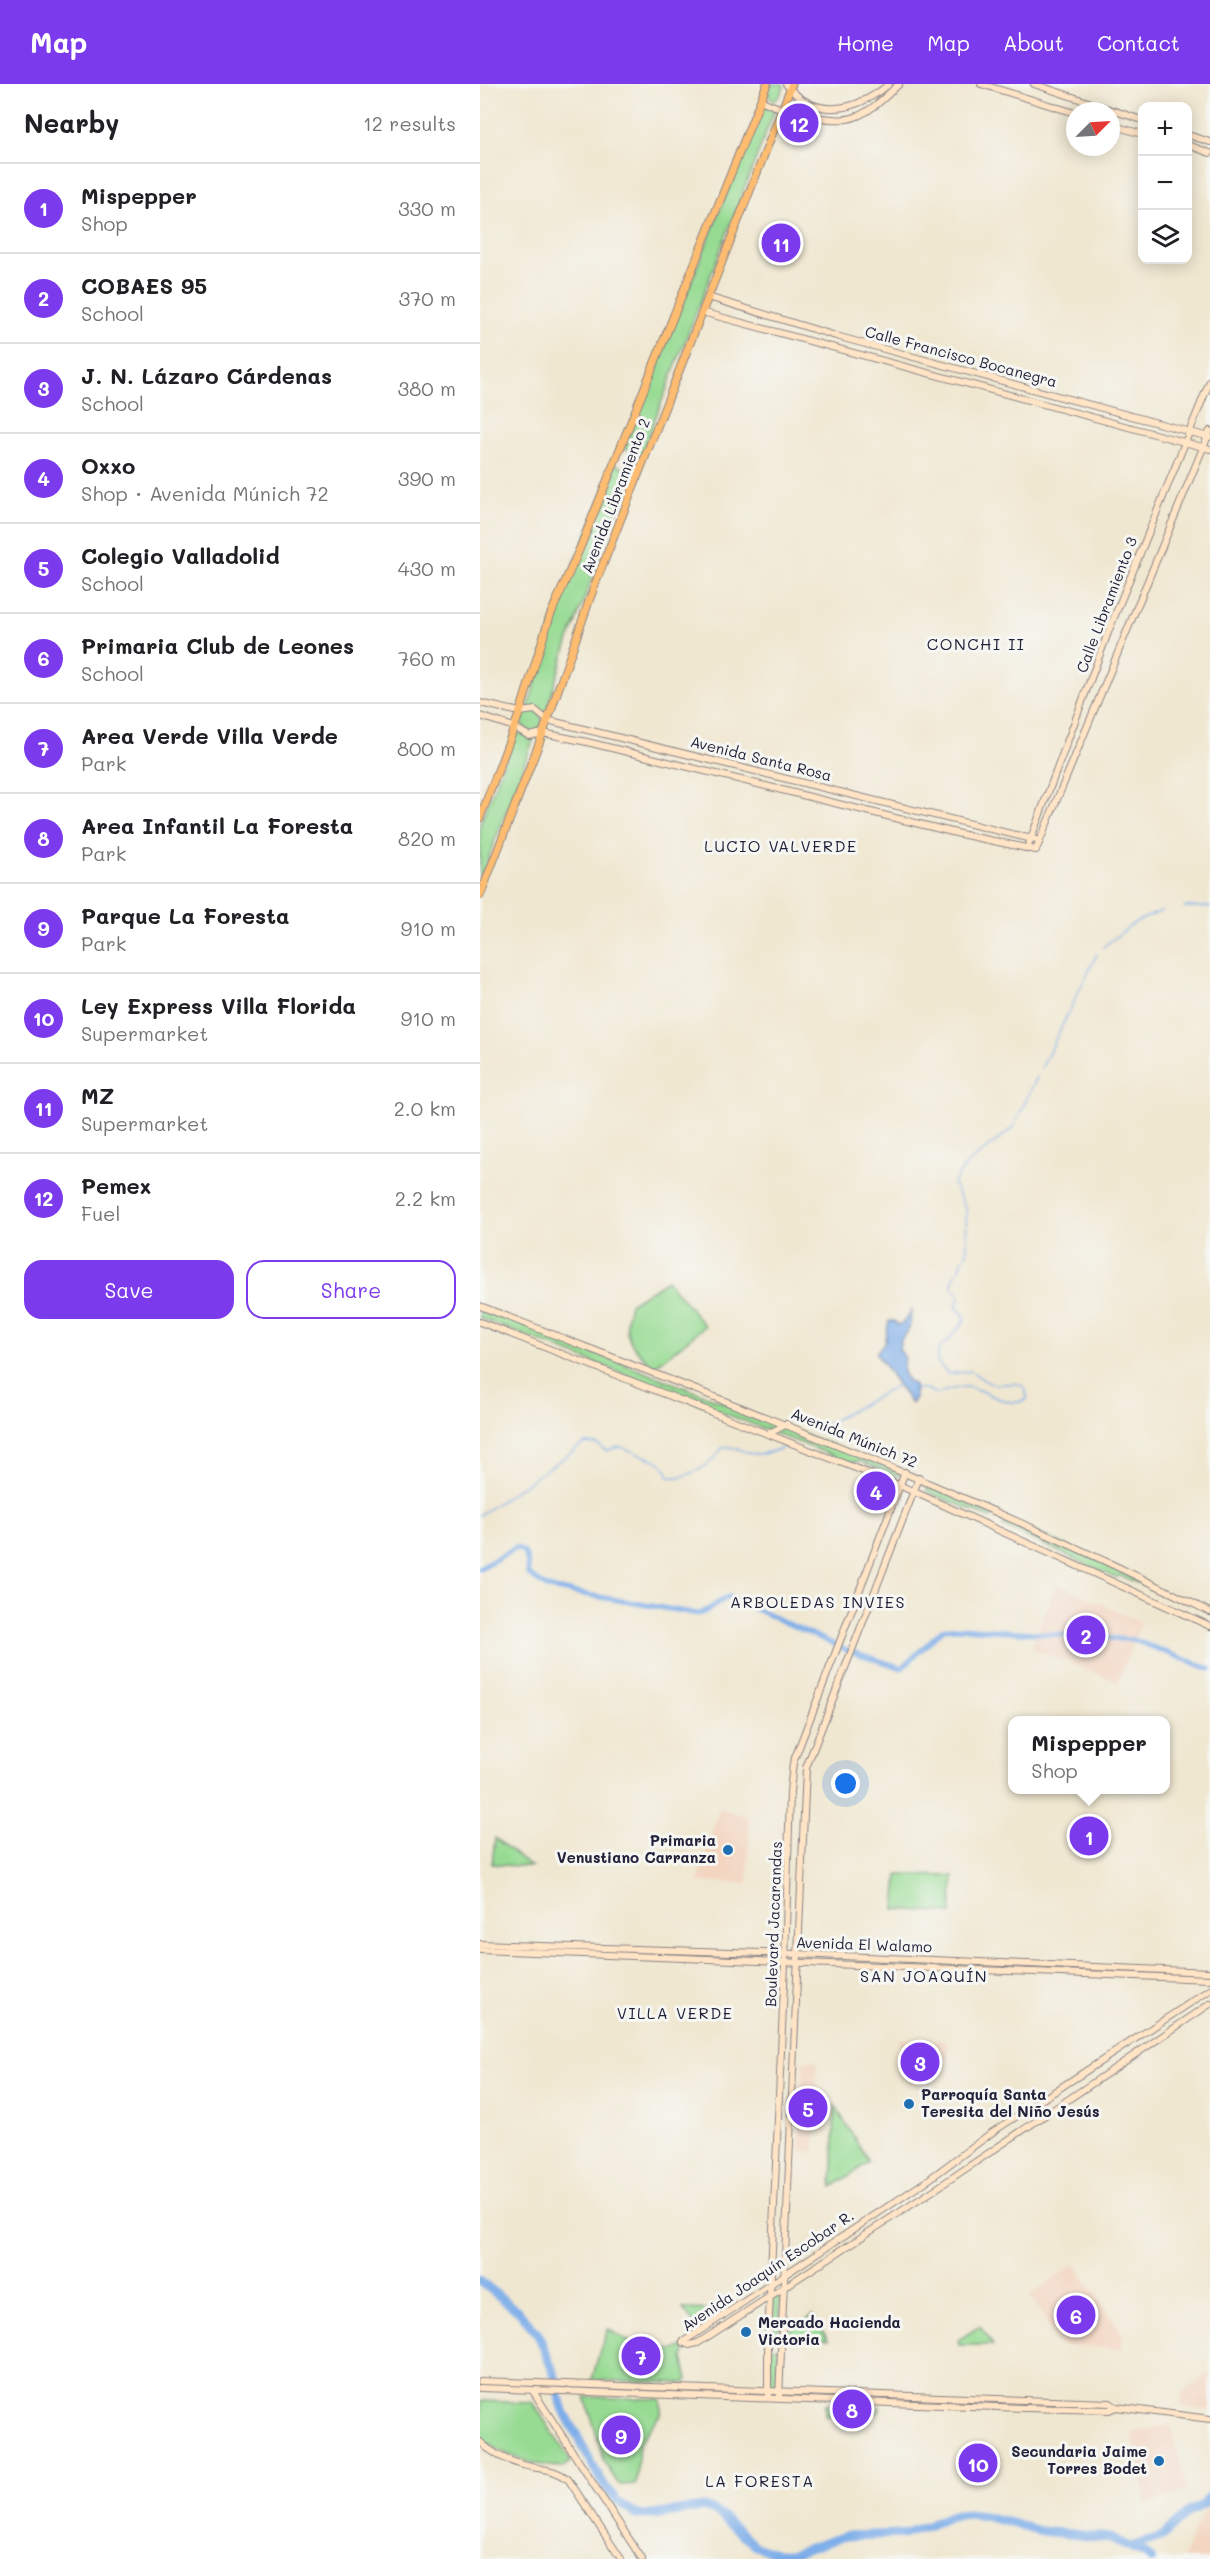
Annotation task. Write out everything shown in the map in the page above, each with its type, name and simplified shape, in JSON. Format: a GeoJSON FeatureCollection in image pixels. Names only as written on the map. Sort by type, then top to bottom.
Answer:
{"type":"FeatureCollection","features":[{"type":"Feature","properties":{"kind":"main road","name":"Avenida Libramiento 2"},"geometry":{"type":"LineString","coordinates":[[480,818],[520,712],[550,616],[583,541],[767,84]]}},
{"type":"Feature","properties":{"kind":"main road","name":"Avenida Libramiento 2"},"geometry":{"type":"LineString","coordinates":[[480,896],[543,733],[594,587],[789,86]]}},
{"type":"Feature","properties":{"kind":"street"},"geometry":{"type":"LineString","coordinates":[[789,86],[816,104],[841,109],[869,98],[889,84]]}},
{"type":"Feature","properties":{"kind":"street"},"geometry":{"type":"LineString","coordinates":[[761,100],[835,119],[851,118],[864,113],[899,84]]}},
{"type":"Feature","properties":{"kind":"street"},"geometry":{"type":"LineString","coordinates":[[981,84],[1066,110]]}},
{"type":"Feature","properties":{"kind":"street"},"geometry":{"type":"LineString","coordinates":[[1034,84],[1138,118]]}},
{"type":"Feature","properties":{"kind":"street"},"geometry":{"type":"LineString","coordinates":[[1120,128],[1138,133]]}},
{"type":"Feature","properties":{"kind":"street"},"geometry":{"type":"LineString","coordinates":[[1192,136],[1210,142]]}},
{"type":"Feature","properties":{"kind":"street"},"geometry":{"type":"LineString","coordinates":[[1192,146],[1210,153]]}},
{"type":"Feature","properties":{"kind":"street","name":"Calle Francisco Bocanegra"},"geometry":{"type":"LineString","coordinates":[[708,297],[836,336],[1209,435]]}},
{"type":"Feature","properties":{"kind":"street","name":"Calle Francisco Bocanegra"},"geometry":{"type":"LineString","coordinates":[[702,312],[1206,448]]}},
{"type":"Feature","properties":{"kind":"street","name":"Calle Libramiento 3"},"geometry":{"type":"LineString","coordinates":[[1028,849],[1030,838],[1136,562],[1210,381]]}},
{"type":"Feature","properties":{"kind":"street","name":"Calle Libramiento 3"},"geometry":{"type":"LineString","coordinates":[[1036,850],[1206,448],[1209,435]]}},
{"type":"Feature","properties":{"kind":"street","name":"Avenida Santa Rosa"},"geometry":{"type":"LineString","coordinates":[[480,703],[520,712],[535,710],[543,714],[547,720],[1040,841]]}},
{"type":"Feature","properties":{"kind":"street","name":"Avenida Santa Rosa"},"geometry":{"type":"LineString","coordinates":[[480,716],[514,727],[529,736],[543,733],[599,744],[1036,850]]}},
{"type":"Feature","properties":{"kind":"street","name":"Avenida Múnich 72"},"geometry":{"type":"LineString","coordinates":[[480,1306],[905,1472],[1100,1558],[1210,1612]]}},
{"type":"Feature","properties":{"kind":"street","name":"Avenida Múnich 72"},"geometry":{"type":"LineString","coordinates":[[480,1322],[900,1485],[1207,1625]]}},
{"type":"Feature","properties":{"kind":"street"},"geometry":{"type":"LineString","coordinates":[[770,1433],[790,1426]]}},
{"type":"Feature","properties":{"kind":"street"},"geometry":{"type":"LineString","coordinates":[[789,1442],[790,1426]]}},
{"type":"Feature","properties":{"kind":"street","name":"Boulevard Jacarandas"},"geometry":{"type":"LineString","coordinates":[[767,2395],[790,1792],[793,1764],[905,1472]]}},
{"type":"Feature","properties":{"kind":"street","name":"Boulevard Jacarandas"},"geometry":{"type":"LineString","coordinates":[[779,2395],[806,1768],[919,1478]]}},
{"type":"Feature","properties":{"kind":"street"},"geometry":{"type":"LineString","coordinates":[[1203,1608],[1207,1625]]}},
{"type":"Feature","properties":{"kind":"street","name":"Avenida El Walamo"},"geometry":{"type":"LineString","coordinates":[[480,1944],[797,1954],[1210,1972]]}},
{"type":"Feature","properties":{"kind":"street","name":"Avenida El Walamo"},"geometry":{"type":"LineString","coordinates":[[480,1950],[1210,1979]]}},
{"type":"Feature","properties":{"kind":"street","name":"Avenida Joaquín Escobar R."},"geometry":{"type":"LineString","coordinates":[[1210,1990],[994,2131],[928,2180],[683,2342],[689,2345],[698,2343],[770,2297],[1210,2004]]}},
{"type":"Feature","properties":{"kind":"street"},"geometry":{"type":"LineString","coordinates":[[480,2381],[572,2383],[767,2395]]}},
{"type":"Feature","properties":{"kind":"street"},"geometry":{"type":"LineString","coordinates":[[480,2388],[570,2392],[779,2395],[1109,2410],[1116,2407],[1210,2419]]}},
{"type":"Feature","properties":{"kind":"street"},"geometry":{"type":"LineString","coordinates":[[533,2391],[642,2559]]}},
{"type":"Feature","properties":{"kind":"street"},"geometry":{"type":"LineString","coordinates":[[480,2442],[514,2463],[551,2470],[568,2479],[621,2559]]}},
{"type":"Feature","properties":{"kind":"shaded area"},"geometry":{"type":"Polygon","coordinates":[[[1057,1583],[1141,1623],[1118,1682],[1031,1648],[1057,1583]]]}},
{"type":"Feature","properties":{"kind":"shaded area","name":"Primaria Venustiano Carranza"},"geometry":{"type":"Polygon","coordinates":[[[719,1808],[749,1817],[748,1883],[698,1882],[719,1808]]]}},
{"type":"Feature","properties":{"kind":"shaded area"},"geometry":{"type":"Polygon","coordinates":[[[900,2039],[947,2041],[948,2056],[910,2083],[900,2068],[900,2039]]]}},
{"type":"Feature","properties":{"kind":"shaded area"},"geometry":{"type":"Polygon","coordinates":[[[803,2061],[817,2061],[814,2151],[799,2151],[803,2061]]]}},
{"type":"Feature","properties":{"kind":"shaded area"},"geometry":{"type":"Polygon","coordinates":[[[1075,2264],[1123,2335],[1122,2349],[1060,2345],[1030,2295],[1075,2264]]]}},
{"type":"Feature","properties":{"kind":"shaded area"},"geometry":{"type":"Polygon","coordinates":[[[1210,2373],[1210,2411],[1180,2406],[1182,2393],[1210,2373]]]}},
{"type":"Feature","properties":{"kind":"shaded area","name":"Secundaria Jaime Torres Bodet"},"geometry":{"type":"Polygon","coordinates":[[[1170,2425],[1187,2490],[1147,2505],[1132,2432],[1170,2425]]]}},
{"type":"Feature","properties":{"kind":"shaded area"},"geometry":{"type":"Polygon","coordinates":[[[1210,2502],[1210,2559],[1184,2559],[1193,2532],[1210,2502]]]}},
{"type":"Feature","properties":{"kind":"green space"},"geometry":{"type":"Polygon","coordinates":[[[771,84],[783,84],[784,87],[774,101],[768,95],[771,84]]]}},
{"type":"Feature","properties":{"kind":"green space"},"geometry":{"type":"Polygon","coordinates":[[[763,104],[775,109],[641,455],[624,448],[763,104]]]}},
{"type":"Feature","properties":{"kind":"green space"},"geometry":{"type":"Polygon","coordinates":[[[615,464],[632,472],[566,648],[546,711],[528,708],[558,603],[615,464]]]}},
{"type":"Feature","properties":{"kind":"green space"},"geometry":{"type":"Polygon","coordinates":[[[532,711],[539,714],[542,721],[539,728],[532,731],[525,728],[522,721],[525,714],[532,711]]]}},
{"type":"Feature","properties":{"kind":"green space"},"geometry":{"type":"Polygon","coordinates":[[[516,732],[534,738],[480,880],[480,824],[516,732]]]}},
{"type":"Feature","properties":{"kind":"green space"},"geometry":{"type":"Polygon","coordinates":[[[667,1280],[705,1326],[654,1367],[633,1346],[627,1333],[627,1316],[630,1304],[667,1280]]]}},
{"type":"Feature","properties":{"kind":"green space"},"geometry":{"type":"Polygon","coordinates":[[[480,1308],[899,1471],[900,1474],[897,1476],[861,1461],[849,1462],[480,1318],[480,1308]]]}},
{"type":"Feature","properties":{"kind":"green space"},"geometry":{"type":"Polygon","coordinates":[[[927,1487],[942,1491],[994,1514],[991,1518],[930,1493],[926,1490],[927,1487]]]}},
{"type":"Feature","properties":{"kind":"green space"},"geometry":{"type":"Polygon","coordinates":[[[1004,1521],[1024,1527],[1142,1579],[1137,1583],[1121,1576],[1114,1577],[1003,1526],[1004,1521]]]}},
{"type":"Feature","properties":{"kind":"green space"},"geometry":{"type":"Polygon","coordinates":[[[495,1838],[531,1867],[492,1864],[495,1838]]]}},
{"type":"Feature","properties":{"kind":"green space"},"geometry":{"type":"Polygon","coordinates":[[[898,1875],[954,1876],[951,1913],[895,1909],[898,1875]]]}},
{"type":"Feature","properties":{"kind":"green space"},"geometry":{"type":"Polygon","coordinates":[[[835,2106],[869,2162],[832,2187],[835,2106]]]}},
{"type":"Feature","properties":{"kind":"green space"},"geometry":{"type":"Polygon","coordinates":[[[781,2294],[779,2329],[771,2334],[773,2299],[781,2294]]]}},
{"type":"Feature","properties":{"kind":"green space"},"geometry":{"type":"Polygon","coordinates":[[[683,2309],[726,2310],[698,2328],[683,2309]]]}},
{"type":"Feature","properties":{"kind":"green space"},"geometry":{"type":"Polygon","coordinates":[[[813,2315],[828,2339],[789,2339],[788,2331],[813,2315]]]}},
{"type":"Feature","properties":{"kind":"green space"},"geometry":{"type":"Polygon","coordinates":[[[980,2326],[993,2345],[959,2345],[958,2340],[980,2326]]]}},
{"type":"Feature","properties":{"kind":"green space"},"geometry":{"type":"Polygon","coordinates":[[[608,2329],[645,2350],[662,2352],[686,2346],[683,2358],[688,2379],[685,2383],[592,2380],[608,2329]]]}},
{"type":"Feature","properties":{"kind":"green space"},"geometry":{"type":"Polygon","coordinates":[[[779,2347],[776,2387],[769,2386],[771,2348],[779,2347]]]}},
{"type":"Feature","properties":{"kind":"green space"},"geometry":{"type":"Polygon","coordinates":[[[585,2397],[661,2399],[661,2413],[639,2443],[636,2484],[619,2485],[605,2463],[585,2397]]]}},
{"type":"Feature","properties":{"kind":"green space"},"geometry":{"type":"Polygon","coordinates":[[[480,2401],[533,2403],[571,2461],[563,2467],[541,2465],[498,2450],[480,2437],[480,2401]]]}},
{"type":"Feature","properties":{"kind":"green space"},"geometry":{"type":"Polygon","coordinates":[[[825,2404],[880,2407],[879,2411],[870,2416],[857,2418],[825,2416],[825,2404]]]}},
{"type":"Feature","properties":{"kind":"water"},"geometry":{"type":"Polygon","coordinates":[[[911,1311],[909,1326],[901,1339],[899,1349],[905,1358],[904,1373],[914,1385],[915,1397],[911,1404],[876,1353],[884,1343],[889,1321],[894,1321],[898,1325],[903,1323],[911,1311]]]}},
{"type":"Feature","properties":{"kind":"waterway"},"geometry":{"type":"LineString","coordinates":[[1184,907],[1210,907]]}},
{"type":"Feature","properties":{"kind":"waterway"},"geometry":{"type":"LineString","coordinates":[[1103,947],[1135,922],[1162,911]]}},
{"type":"Feature","properties":{"kind":"waterway"},"geometry":{"type":"LineString","coordinates":[[1041,1069],[1097,954]]}},
{"type":"Feature","properties":{"kind":"waterway"},"geometry":{"type":"LineString","coordinates":[[915,1389],[927,1389],[936,1394],[968,1387],[1005,1401],[1020,1402],[1027,1399],[1024,1387],[1020,1385],[990,1383],[971,1371],[948,1374],[937,1361],[939,1348],[950,1339],[964,1321],[964,1315],[956,1307],[959,1296],[952,1288],[952,1282],[967,1252],[966,1209],[953,1183],[965,1166],[1013,1128],[1037,1077]]}},
{"type":"Feature","properties":{"kind":"waterway"},"geometry":{"type":"LineString","coordinates":[[816,1430],[898,1385]]}},
{"type":"Feature","properties":{"kind":"waterway"},"geometry":{"type":"LineString","coordinates":[[480,1515],[585,1443],[596,1444],[607,1451],[618,1447],[653,1459],[660,1462],[669,1477],[684,1476],[699,1470],[722,1448],[730,1447],[759,1454],[788,1445]]}},
{"type":"Feature","properties":{"kind":"waterway"},"geometry":{"type":"LineString","coordinates":[[480,1568],[516,1548],[525,1555],[529,1575],[548,1588],[698,1614],[728,1597],[847,1650],[902,1668],[943,1629],[962,1628],[1134,1640],[1210,1669]]}},
{"type":"Feature","properties":{"kind":"waterway"},"geometry":{"type":"LineString","coordinates":[[480,2281],[519,2312],[538,2334],[555,2376],[561,2405],[601,2481],[616,2500],[636,2515],[654,2515],[703,2507],[715,2511],[756,2546],[777,2554],[791,2554],[845,2536],[902,2534],[950,2516],[968,2514],[1041,2531],[1110,2538],[1146,2554],[1151,2559]]}},
{"type":"Feature","properties":{"kind":"waterway"},"geometry":{"type":"LineString","coordinates":[[1131,2547],[1162,2536],[1190,2511],[1203,2505],[1210,2496]]}},
{"type":"Feature","properties":{"kind":"place","name":"Pemex"},"geometry":{"type":"Point","coordinates":[799,123]}},
{"type":"Feature","properties":{"kind":"place","name":"MZ"},"geometry":{"type":"Point","coordinates":[781,243]}},
{"type":"Feature","properties":{"kind":"place","name":"Oxxo"},"geometry":{"type":"Point","coordinates":[876,1491]}},
{"type":"Feature","properties":{"kind":"place","name":"COBAES 95"},"geometry":{"type":"Point","coordinates":[1086,1635]}},
{"type":"Feature","properties":{"kind":"place","name":"Mispepper"},"geometry":{"type":"Point","coordinates":[1089,1836]}},
{"type":"Feature","properties":{"kind":"place","name":"Primaria Venustiano Carranza"},"geometry":{"type":"Point","coordinates":[728,1850]}},
{"type":"Feature","properties":{"kind":"place","name":"J. N. Lázaro Cárdenas"},"geometry":{"type":"Point","coordinates":[920,2062]}},
{"type":"Feature","properties":{"kind":"place","name":"Parroquía Santa Teresita del Niño Jesús"},"geometry":{"type":"Point","coordinates":[909,2104]}},
{"type":"Feature","properties":{"kind":"place","name":"Colegio Valladolid"},"geometry":{"type":"Point","coordinates":[808,2108]}},
{"type":"Feature","properties":{"kind":"place","name":"Primaria Club de Leones"},"geometry":{"type":"Point","coordinates":[1076,2315]}},
{"type":"Feature","properties":{"kind":"place","name":"Mercado Hacienda Victoria"},"geometry":{"type":"Point","coordinates":[746,2332]}},
{"type":"Feature","properties":{"kind":"place","name":"Area Verde Villa Verde"},"geometry":{"type":"Point","coordinates":[641,2356]}},
{"type":"Feature","properties":{"kind":"place","name":"Area Infantil La Foresta"},"geometry":{"type":"Point","coordinates":[852,2409]}},
{"type":"Feature","properties":{"kind":"place","name":"Parque La Foresta"},"geometry":{"type":"Point","coordinates":[621,2435]}},
{"type":"Feature","properties":{"kind":"place","name":"Secundaria Jaime Torres Bodet"},"geometry":{"type":"Point","coordinates":[1159,2461]}},
{"type":"Feature","properties":{"kind":"place","name":"Ley Express Villa Florida"},"geometry":{"type":"Point","coordinates":[978,2463]}},
{"type":"Feature","properties":{"kind":"district","name":"CONCHI II"},"geometry":{"type":"Point","coordinates":[976,644]}},
{"type":"Feature","properties":{"kind":"district","name":"LUCIO VALVERDE"},"geometry":{"type":"Point","coordinates":[781,846]}},
{"type":"Feature","properties":{"kind":"district","name":"ARBOLEDAS INVIES"},"geometry":{"type":"Point","coordinates":[818,1602]}},
{"type":"Feature","properties":{"kind":"district","name":"SAN JOAQUÍN"},"geometry":{"type":"Point","coordinates":[924,1976]}},
{"type":"Feature","properties":{"kind":"district","name":"VILLA VERDE"},"geometry":{"type":"Point","coordinates":[675,2013]}},
{"type":"Feature","properties":{"kind":"district","name":"LA FORESTA"},"geometry":{"type":"Point","coordinates":[760,2481]}}]}
